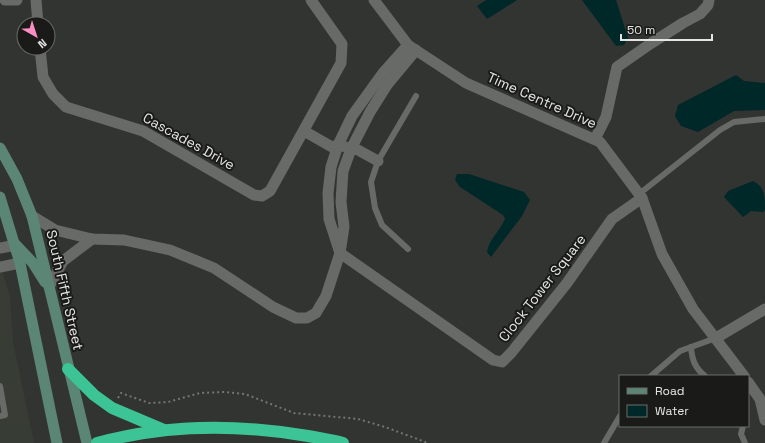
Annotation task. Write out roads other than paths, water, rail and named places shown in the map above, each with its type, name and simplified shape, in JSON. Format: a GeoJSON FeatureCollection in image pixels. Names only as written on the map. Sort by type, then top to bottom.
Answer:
{"type":"FeatureCollection","features":[{"type":"Feature","properties":{"kind":"highway"},"geometry":{"type":"LineString","coordinates":[[68,369],[94,395],[112,408],[165,430]]}},
{"type":"Feature","properties":{"kind":"highway"},"geometry":{"type":"LineString","coordinates":[[97,443],[165,430],[217,427],[271,430],[343,443]]}},
{"type":"Feature","properties":{"kind":"main road","name":"South Fifth Street"},"geometry":{"type":"LineString","coordinates":[[0,148],[18,179],[32,216],[87,443]]}},
{"type":"Feature","properties":{"kind":"main road"},"geometry":{"type":"LineString","coordinates":[[0,197],[16,245],[57,443]]}},
{"type":"Feature","properties":{"kind":"main road"},"geometry":{"type":"LineString","coordinates":[[16,245],[33,263],[48,287]]}},
{"type":"Feature","properties":{"kind":"street"},"geometry":{"type":"LineString","coordinates":[[5,0],[17,0]]}},
{"type":"Feature","properties":{"kind":"street"},"geometry":{"type":"LineString","coordinates":[[36,0],[37,16]]}},
{"type":"Feature","properties":{"kind":"street","name":"Cascades Drive"},"geometry":{"type":"LineString","coordinates":[[41,56],[43,77],[53,94],[66,107],[143,130],[254,195],[262,196],[270,191],[341,63],[342,44],[311,0]]}},
{"type":"Feature","properties":{"kind":"street","name":"Time Centre Drive"},"geometry":{"type":"LineString","coordinates":[[374,0],[412,47],[466,83],[600,142],[641,196],[662,254],[693,309],[743,375]]}},
{"type":"Feature","properties":{"kind":"street"},"geometry":{"type":"LineString","coordinates":[[595,139],[606,117],[617,67],[683,23],[700,14],[710,0]]}},
{"type":"Feature","properties":{"kind":"street"},"geometry":{"type":"LineString","coordinates":[[340,254],[329,219],[328,200],[331,168],[338,145],[352,116],[383,73],[412,47]]}},
{"type":"Feature","properties":{"kind":"street"},"geometry":{"type":"LineString","coordinates":[[32,216],[55,230],[92,239],[124,240],[170,250],[214,268],[273,307],[296,318],[307,318],[316,313],[326,296],[340,254],[344,228],[341,202],[343,171],[351,149],[370,112],[412,47]]}},
{"type":"Feature","properties":{"kind":"street"},"geometry":{"type":"LineString","coordinates":[[304,132],[332,148],[338,145],[378,161]]}},
{"type":"Feature","properties":{"kind":"street","name":"Clock Tower Square"},"geometry":{"type":"LineString","coordinates":[[340,254],[493,360],[502,362],[511,353],[567,283],[612,219],[641,196]]}},
{"type":"Feature","properties":{"kind":"street"},"geometry":{"type":"LineString","coordinates":[[48,287],[63,261],[92,239]]}},
{"type":"Feature","properties":{"kind":"street"},"geometry":{"type":"LineString","coordinates":[[0,248],[16,245]]}},
{"type":"Feature","properties":{"kind":"street"},"geometry":{"type":"LineString","coordinates":[[0,267],[20,263]]}},
{"type":"Feature","properties":{"kind":"street"},"geometry":{"type":"LineString","coordinates":[[716,338],[765,309]]}},
{"type":"Feature","properties":{"kind":"street"},"geometry":{"type":"LineString","coordinates":[[749,383],[760,399],[765,420]]}},
{"type":"Feature","properties":{"kind":"lane"},"geometry":{"type":"LineString","coordinates":[[408,249],[387,232],[382,225],[375,208],[371,182],[378,161],[416,96]]}},
{"type":"Feature","properties":{"kind":"lane"},"geometry":{"type":"LineString","coordinates":[[641,196],[720,130],[734,122],[765,120]]}},
{"type":"Feature","properties":{"kind":"lane"},"geometry":{"type":"LineString","coordinates":[[652,375],[680,351],[716,338]]}},
{"type":"Feature","properties":{"kind":"lane"},"geometry":{"type":"LineString","coordinates":[[691,347],[692,359],[698,370],[704,375]]}},
{"type":"Feature","properties":{"kind":"lane"},"geometry":{"type":"LineString","coordinates":[[0,386],[5,415],[0,416]]}},
{"type":"Feature","properties":{"kind":"lane"},"geometry":{"type":"LineString","coordinates":[[604,443],[619,418]]}},
{"type":"Feature","properties":{"kind":"lane"},"geometry":{"type":"LineString","coordinates":[[743,427],[741,434],[745,443]]}},
{"type":"Feature","properties":{"kind":"water"},"geometry":{"type":"Polygon","coordinates":[[[486,0],[517,0],[487,19],[477,6],[486,0]]]}},
{"type":"Feature","properties":{"kind":"water"},"geometry":{"type":"Polygon","coordinates":[[[582,0],[616,0],[628,38],[624,45],[616,46],[582,0]]]}},
{"type":"Feature","properties":{"kind":"water"},"geometry":{"type":"Polygon","coordinates":[[[736,75],[744,81],[765,83],[765,110],[734,111],[698,132],[681,126],[675,116],[678,105],[736,75]]]}},
{"type":"Feature","properties":{"kind":"water"},"geometry":{"type":"Polygon","coordinates":[[[457,174],[469,174],[524,192],[530,200],[522,216],[491,257],[487,252],[488,247],[505,219],[503,215],[460,187],[455,180],[457,174]]]}},
{"type":"Feature","properties":{"kind":"water"},"geometry":{"type":"Polygon","coordinates":[[[753,181],[760,186],[764,192],[765,210],[763,212],[751,211],[743,217],[724,197],[728,191],[753,181]]]}}]}
